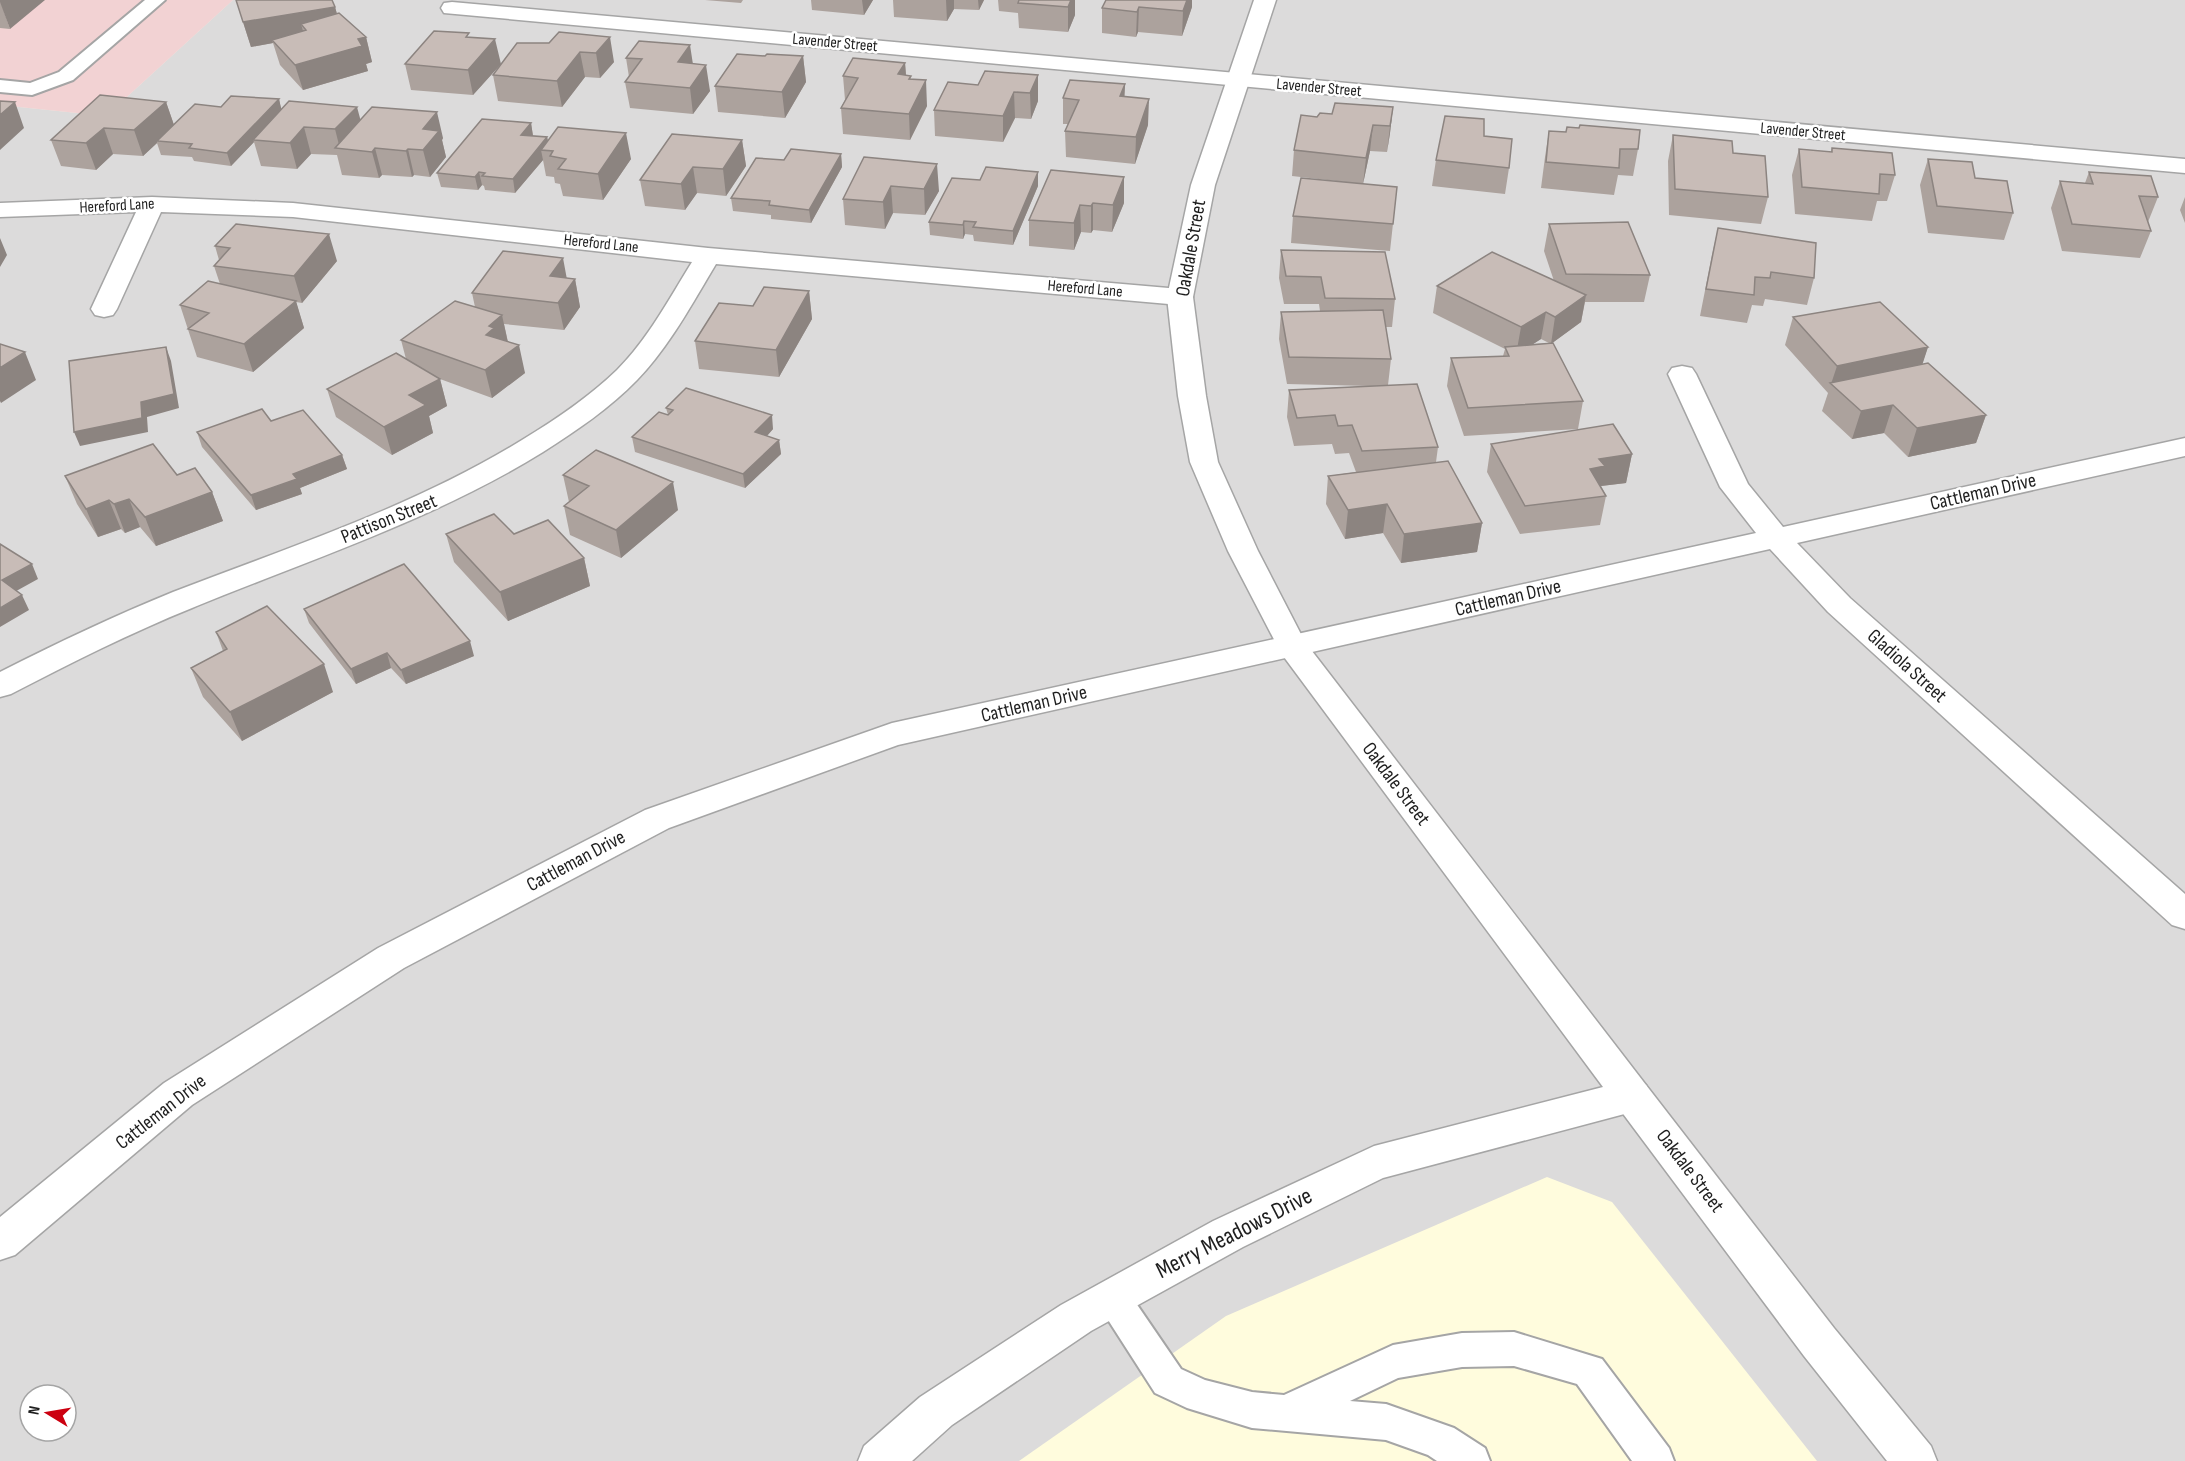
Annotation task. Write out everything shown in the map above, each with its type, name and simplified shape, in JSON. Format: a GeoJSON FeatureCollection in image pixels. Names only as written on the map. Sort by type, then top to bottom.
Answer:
{"type":"FeatureCollection","features":[{"type":"Feature","properties":{"kind":"street","name":"Oakdale Street"},"geometry":{"type":"LineString","coordinates":[[1265,0],[1203,185],[1180,297],[1192,396],[1204,462],[1243,551],[1292,646],[1819,1342],[1915,1461]]}},
{"type":"Feature","properties":{"kind":"street","name":"Lavender Street"},"geometry":{"type":"LineString","coordinates":[[452,8],[2185,166]]}},
{"type":"Feature","properties":{"kind":"street","name":"Hereford Lane"},"geometry":{"type":"LineString","coordinates":[[11,211],[152,204],[293,210],[708,256],[1180,297]]}},
{"type":"Feature","properties":{"kind":"street"},"geometry":{"type":"LineString","coordinates":[[104,309],[152,204]]}},
{"type":"Feature","properties":{"kind":"street","name":"Pattison Street"},"geometry":{"type":"LineString","coordinates":[[0,686],[118,627],[440,498],[542,442],[614,387],[657,340],[708,256]]}},
{"type":"Feature","properties":{"kind":"street","name":"Gladiola Street"},"geometry":{"type":"LineString","coordinates":[[1682,375],[1735,487],[1776,538],[1839,605],[2185,915]]}},
{"type":"Feature","properties":{"kind":"street","name":"Cattleman Drive"},"geometry":{"type":"LineString","coordinates":[[0,1242],[178,1094],[391,958],[657,819],[892,735],[2185,447]]}},
{"type":"Feature","properties":{"kind":"street","name":"Merry Meadows Drive"},"geometry":{"type":"LineString","coordinates":[[880,1461],[936,1411],[1076,1318],[1228,1234],[1374,1163],[1632,1096]]}},
{"type":"Feature","properties":{"kind":"lane"},"geometry":{"type":"LineString","coordinates":[[0,86],[32,90],[66,76],[156,0]]}},
{"type":"Feature","properties":{"kind":"lane"},"geometry":{"type":"LineString","coordinates":[[1112,1298],[1168,1381],[1200,1396],[1252,1410],[1386,1422],[1440,1441],[1471,1461]]}},
{"type":"Feature","properties":{"kind":"lane"},"geometry":{"type":"LineString","coordinates":[[1286,1413],[1393,1362],[1462,1350],[1514,1349],[1589,1371],[1655,1461]]}},
{"type":"Feature","properties":{"kind":"shaded area"},"geometry":{"type":"Polygon","coordinates":[[[0,0],[233,0],[106,116],[0,105],[0,0]]]}},
{"type":"Feature","properties":{"kind":"shaded area"},"geometry":{"type":"Polygon","coordinates":[[[233,0],[2185,0],[2185,1461],[0,1461],[0,105],[106,116],[233,0]]]}},
{"type":"Feature","properties":{"kind":"shaded area"},"geometry":{"type":"Polygon","coordinates":[[[1547,1177],[1612,1202],[1817,1461],[1019,1461],[1226,1316],[1547,1177]]]}},
{"type":"Feature","properties":{"kind":"building"},"geometry":{"type":"Polygon","coordinates":[[[236,0],[332,0],[335,7],[243,22],[236,0]]]}},
{"type":"Feature","properties":{"kind":"building"},"geometry":{"type":"Polygon","coordinates":[[[1019,0],[1071,0],[1068,7],[1018,3],[1019,0]]]}},
{"type":"Feature","properties":{"kind":"building"},"geometry":{"type":"Polygon","coordinates":[[[1106,0],[1187,0],[1183,11],[1139,7],[1137,12],[1102,8],[1106,0]]]}},
{"type":"Feature","properties":{"kind":"building"},"geometry":{"type":"Polygon","coordinates":[[[339,13],[366,37],[358,39],[362,46],[295,65],[272,40],[306,30],[301,24],[339,13]]]}},
{"type":"Feature","properties":{"kind":"building"},"geometry":{"type":"Polygon","coordinates":[[[434,31],[469,33],[466,37],[495,39],[468,70],[405,64],[434,31]]]}},
{"type":"Feature","properties":{"kind":"building"},"geometry":{"type":"Polygon","coordinates":[[[559,32],[610,37],[596,53],[580,52],[557,81],[493,75],[517,43],[549,43],[559,32]]]}},
{"type":"Feature","properties":{"kind":"building"},"geometry":{"type":"Polygon","coordinates":[[[639,41],[690,45],[678,62],[706,65],[690,88],[625,82],[642,59],[626,58],[639,41]]]}},
{"type":"Feature","properties":{"kind":"building"},"geometry":{"type":"Polygon","coordinates":[[[737,54],[803,56],[782,92],[715,86],[737,54]]]}},
{"type":"Feature","properties":{"kind":"building"},"geometry":{"type":"Polygon","coordinates":[[[853,58],[905,63],[898,74],[911,76],[909,79],[926,80],[909,114],[841,108],[858,78],[843,76],[853,58]]]}},
{"type":"Feature","properties":{"kind":"building"},"geometry":{"type":"Polygon","coordinates":[[[985,71],[1038,75],[1030,93],[1014,92],[1003,116],[934,110],[948,82],[978,85],[985,71]]]}},
{"type":"Feature","properties":{"kind":"building"},"geometry":{"type":"Polygon","coordinates":[[[1070,80],[1125,84],[1120,96],[1149,99],[1136,137],[1065,131],[1079,100],[1063,98],[1070,80]]]}},
{"type":"Feature","properties":{"kind":"building"},"geometry":{"type":"Polygon","coordinates":[[[100,95],[166,102],[134,130],[104,128],[86,143],[51,140],[100,95]]]}},
{"type":"Feature","properties":{"kind":"building"},"geometry":{"type":"Polygon","coordinates":[[[231,96],[279,99],[227,153],[189,148],[192,144],[157,141],[195,104],[221,107],[231,96]]]}},
{"type":"Feature","properties":{"kind":"building"},"geometry":{"type":"Polygon","coordinates":[[[0,101],[15,102],[0,115],[0,101]]]}},
{"type":"Feature","properties":{"kind":"building"},"geometry":{"type":"Polygon","coordinates":[[[289,101],[357,107],[335,129],[304,127],[290,143],[253,140],[289,101]]]}},
{"type":"Feature","properties":{"kind":"building"},"geometry":{"type":"Polygon","coordinates":[[[1335,103],[1393,107],[1390,126],[1373,125],[1366,158],[1294,150],[1301,115],[1317,117],[1320,113],[1332,114],[1335,103]]]}},
{"type":"Feature","properties":{"kind":"building"},"geometry":{"type":"Polygon","coordinates":[[[372,107],[437,112],[423,129],[439,131],[423,150],[375,148],[372,152],[335,148],[372,107]]]}},
{"type":"Feature","properties":{"kind":"building"},"geometry":{"type":"Polygon","coordinates":[[[1445,116],[1484,119],[1484,136],[1512,139],[1509,168],[1436,160],[1445,116]]]}},
{"type":"Feature","properties":{"kind":"building"},"geometry":{"type":"Polygon","coordinates":[[[482,119],[531,123],[521,135],[547,137],[513,179],[482,176],[485,173],[479,172],[475,177],[437,173],[482,119]]]}},
{"type":"Feature","properties":{"kind":"building"},"geometry":{"type":"Polygon","coordinates":[[[1580,125],[1640,130],[1638,149],[1620,149],[1619,168],[1546,162],[1549,131],[1566,132],[1567,127],[1579,128],[1580,125]]]}},
{"type":"Feature","properties":{"kind":"building"},"geometry":{"type":"Polygon","coordinates":[[[558,127],[626,133],[598,174],[558,169],[566,159],[550,156],[553,151],[541,150],[558,127]]]}},
{"type":"Feature","properties":{"kind":"building"},"geometry":{"type":"Polygon","coordinates":[[[672,134],[742,140],[723,169],[693,167],[681,184],[640,180],[672,134]]]}},
{"type":"Feature","properties":{"kind":"building"},"geometry":{"type":"Polygon","coordinates":[[[1673,135],[1732,141],[1733,153],[1765,156],[1768,197],[1675,189],[1673,135]]]}},
{"type":"Feature","properties":{"kind":"building"},"geometry":{"type":"Polygon","coordinates":[[[1832,148],[1892,153],[1895,175],[1880,174],[1879,194],[1802,187],[1799,149],[1832,152],[1832,148]]]}},
{"type":"Feature","properties":{"kind":"building"},"geometry":{"type":"Polygon","coordinates":[[[791,149],[841,154],[809,210],[769,205],[770,201],[731,198],[756,158],[784,160],[791,149]]]}},
{"type":"Feature","properties":{"kind":"building"},"geometry":{"type":"Polygon","coordinates":[[[864,157],[937,164],[924,189],[891,186],[883,202],[843,199],[864,157]]]}},
{"type":"Feature","properties":{"kind":"building"},"geometry":{"type":"Polygon","coordinates":[[[1928,159],[1972,162],[1975,178],[2007,181],[2013,213],[1937,206],[1928,159]]]}},
{"type":"Feature","properties":{"kind":"building"},"geometry":{"type":"Polygon","coordinates":[[[986,167],[1038,172],[1013,231],[973,227],[976,222],[964,221],[963,225],[929,222],[952,178],[980,180],[986,167]]]}},
{"type":"Feature","properties":{"kind":"building"},"geometry":{"type":"Polygon","coordinates":[[[1051,170],[1124,177],[1113,205],[1093,203],[1091,206],[1080,205],[1074,223],[1029,220],[1051,170]]]}},
{"type":"Feature","properties":{"kind":"building"},"geometry":{"type":"Polygon","coordinates":[[[2089,172],[2151,176],[2158,197],[2139,196],[2151,231],[2072,224],[2060,181],[2093,184],[2089,172]]]}},
{"type":"Feature","properties":{"kind":"building"},"geometry":{"type":"Polygon","coordinates":[[[1301,178],[1397,187],[1393,224],[1293,216],[1301,178]]]}},
{"type":"Feature","properties":{"kind":"building"},"geometry":{"type":"Polygon","coordinates":[[[1628,222],[1650,275],[1566,274],[1549,224],[1628,222]]]}},
{"type":"Feature","properties":{"kind":"building"},"geometry":{"type":"Polygon","coordinates":[[[236,224],[329,234],[294,276],[214,266],[230,248],[215,246],[236,224]]]}},
{"type":"Feature","properties":{"kind":"building"},"geometry":{"type":"Polygon","coordinates":[[[1718,228],[1816,243],[1814,278],[1771,272],[1770,278],[1755,277],[1754,295],[1706,289],[1718,228]]]}},
{"type":"Feature","properties":{"kind":"building"},"geometry":{"type":"Polygon","coordinates":[[[1281,250],[1385,252],[1395,299],[1325,298],[1321,277],[1286,276],[1281,250]]]}},
{"type":"Feature","properties":{"kind":"building"},"geometry":{"type":"Polygon","coordinates":[[[503,251],[563,258],[550,276],[575,279],[558,303],[472,293],[503,251]]]}},
{"type":"Feature","properties":{"kind":"building"},"geometry":{"type":"Polygon","coordinates":[[[1492,252],[1586,295],[1555,317],[1546,312],[1521,327],[1437,286],[1492,252]]]}},
{"type":"Feature","properties":{"kind":"building"},"geometry":{"type":"Polygon","coordinates":[[[208,281],[296,301],[244,344],[188,329],[209,313],[180,305],[208,281]]]}},
{"type":"Feature","properties":{"kind":"building"},"geometry":{"type":"Polygon","coordinates":[[[764,287],[809,291],[776,350],[695,341],[719,303],[753,306],[764,287]]]}},
{"type":"Feature","properties":{"kind":"building"},"geometry":{"type":"Polygon","coordinates":[[[455,301],[502,315],[489,326],[494,328],[486,335],[519,345],[485,370],[401,340],[455,301]]]}},
{"type":"Feature","properties":{"kind":"building"},"geometry":{"type":"Polygon","coordinates":[[[1880,302],[1928,347],[1837,366],[1793,317],[1880,302]]]}},
{"type":"Feature","properties":{"kind":"building"},"geometry":{"type":"Polygon","coordinates":[[[1383,310],[1391,359],[1289,357],[1281,312],[1383,310]]]}},
{"type":"Feature","properties":{"kind":"building"},"geometry":{"type":"Polygon","coordinates":[[[1553,343],[1583,401],[1468,408],[1451,358],[1509,356],[1505,347],[1553,343]]]}},
{"type":"Feature","properties":{"kind":"building"},"geometry":{"type":"Polygon","coordinates":[[[0,344],[25,352],[0,368],[0,344]]]}},
{"type":"Feature","properties":{"kind":"building"},"geometry":{"type":"Polygon","coordinates":[[[166,347],[174,394],[141,402],[142,418],[74,432],[69,361],[166,347]]]}},
{"type":"Feature","properties":{"kind":"building"},"geometry":{"type":"Polygon","coordinates":[[[396,353],[440,379],[409,395],[426,405],[384,427],[327,389],[396,353]]]}},
{"type":"Feature","properties":{"kind":"building"},"geometry":{"type":"Polygon","coordinates":[[[1928,363],[1986,415],[1917,428],[1893,405],[1861,411],[1830,383],[1928,363]]]}},
{"type":"Feature","properties":{"kind":"building"},"geometry":{"type":"Polygon","coordinates":[[[1417,384],[1438,447],[1362,451],[1352,425],[1338,426],[1335,415],[1297,418],[1289,390],[1417,384]]]}},
{"type":"Feature","properties":{"kind":"building"},"geometry":{"type":"Polygon","coordinates":[[[686,388],[772,415],[755,432],[779,440],[743,474],[632,437],[659,412],[668,415],[673,410],[666,408],[686,388]]]}},
{"type":"Feature","properties":{"kind":"building"},"geometry":{"type":"Polygon","coordinates":[[[262,409],[271,421],[303,410],[342,455],[293,474],[297,479],[251,495],[197,432],[262,409]]]}},
{"type":"Feature","properties":{"kind":"building"},"geometry":{"type":"Polygon","coordinates":[[[1613,424],[1632,454],[1599,459],[1605,466],[1590,469],[1606,496],[1525,506],[1491,444],[1613,424]]]}},
{"type":"Feature","properties":{"kind":"building"},"geometry":{"type":"Polygon","coordinates":[[[153,444],[177,475],[195,468],[212,492],[145,517],[129,499],[114,504],[109,500],[86,509],[65,476],[153,444]]]}},
{"type":"Feature","properties":{"kind":"building"},"geometry":{"type":"Polygon","coordinates":[[[596,450],[673,482],[616,530],[564,506],[589,486],[563,475],[596,450]]]}},
{"type":"Feature","properties":{"kind":"building"},"geometry":{"type":"Polygon","coordinates":[[[1448,461],[1482,523],[1404,534],[1387,504],[1348,510],[1328,476],[1448,461]]]}},
{"type":"Feature","properties":{"kind":"building"},"geometry":{"type":"Polygon","coordinates":[[[494,514],[514,534],[548,520],[584,558],[500,592],[446,534],[494,514]]]}},
{"type":"Feature","properties":{"kind":"building"},"geometry":{"type":"Polygon","coordinates":[[[0,544],[32,564],[2,580],[22,595],[0,608],[0,544]]]}},
{"type":"Feature","properties":{"kind":"building"},"geometry":{"type":"Polygon","coordinates":[[[404,564],[470,641],[401,670],[387,653],[351,669],[304,609],[404,564]]]}},
{"type":"Feature","properties":{"kind":"building"},"geometry":{"type":"Polygon","coordinates":[[[267,606],[324,664],[230,712],[191,668],[227,649],[216,632],[267,606]]]}}]}
